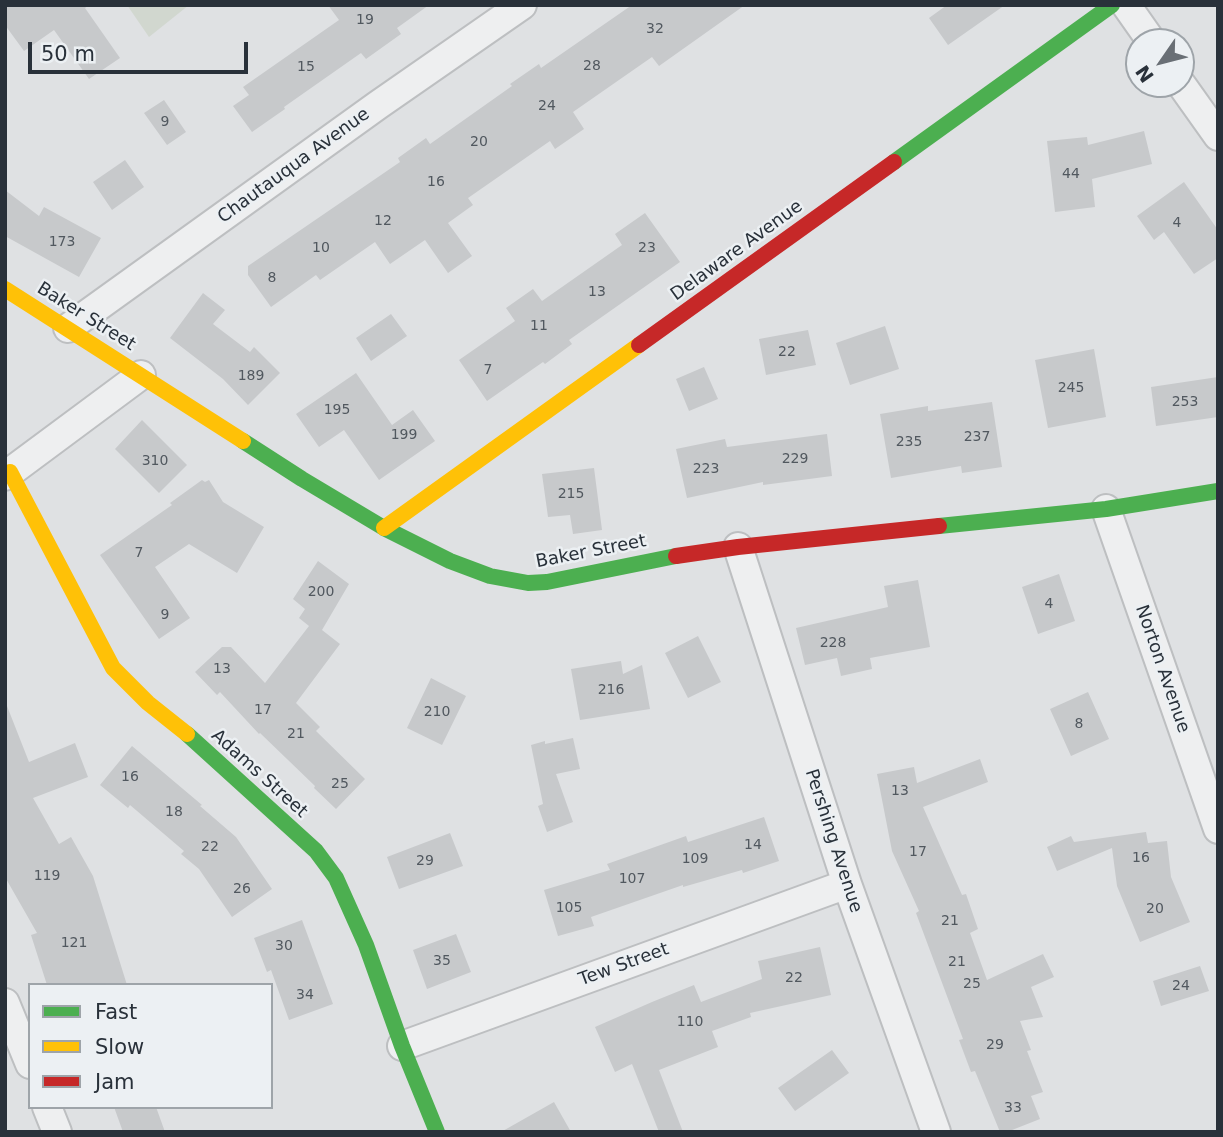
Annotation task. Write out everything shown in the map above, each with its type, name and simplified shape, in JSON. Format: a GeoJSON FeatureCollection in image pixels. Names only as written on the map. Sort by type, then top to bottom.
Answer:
{"type":"FeatureCollection","features":[{"type":"Feature","properties":{"kind":"street","name":"Chautauqua Avenue"},"geometry":{"type":"LineString","coordinates":[[68,328],[522,5]]}},
{"type":"Feature","properties":{"kind":"street","name":"Delaware Avenue"},"geometry":{"type":"LineString","coordinates":[[384,528],[1112,5]]}},
{"type":"Feature","properties":{"kind":"street"},"geometry":{"type":"LineString","coordinates":[[1126,5],[1142,28]]}},
{"type":"Feature","properties":{"kind":"street"},"geometry":{"type":"LineString","coordinates":[[1191,98],[1218,136]]}},
{"type":"Feature","properties":{"kind":"street","name":"Baker Street"},"geometry":{"type":"LineString","coordinates":[[5,289],[302,479],[384,528],[470,569],[490,576],[528,583],[547,582],[658,559],[738,547],[1106,509],[1218,491]]}},
{"type":"Feature","properties":{"kind":"street"},"geometry":{"type":"LineString","coordinates":[[8,474],[141,374]]}},
{"type":"Feature","properties":{"kind":"street","name":"Adams Street"},"geometry":{"type":"LineString","coordinates":[[8,474],[113,668],[148,703],[191,737],[316,851],[336,878],[366,945],[402,1046],[437,1132]]}},
{"type":"Feature","properties":{"kind":"street","name":"Norton Avenue"},"geometry":{"type":"LineString","coordinates":[[1106,509],[1218,829]]}},
{"type":"Feature","properties":{"kind":"street","name":"Pershing Avenue"},"geometry":{"type":"LineString","coordinates":[[738,547],[847,884],[936,1132]]}},
{"type":"Feature","properties":{"kind":"street","name":"Tew Street"},"geometry":{"type":"LineString","coordinates":[[402,1046],[847,884]]}},
{"type":"Feature","properties":{"kind":"street"},"geometry":{"type":"LineString","coordinates":[[5,1003],[19,1053]]}},
{"type":"Feature","properties":{"kind":"street"},"geometry":{"type":"LineString","coordinates":[[48,1109],[57,1132]]}},
{"type":"Feature","properties":{"kind":"shaded area"},"geometry":{"type":"Polygon","coordinates":[[[127,5],[189,5],[149,37],[127,5]]]}},
{"type":"Feature","properties":{"kind":"building"},"geometry":{"type":"Polygon","coordinates":[[[5,5],[89,5],[85,8],[120,58],[89,79],[54,30],[24,51],[5,25],[5,5]]]}},
{"type":"Feature","properties":{"kind":"building"},"geometry":{"type":"Polygon","coordinates":[[[328,5],[429,5],[397,28],[401,34],[366,59],[361,53],[252,132],[233,106],[249,95],[243,87],[339,20],[328,5]]]}},
{"type":"Feature","properties":{"kind":"building"},"geometry":{"type":"Polygon","coordinates":[[[632,5],[745,5],[659,66],[652,57],[573,112],[584,129],[555,149],[550,141],[468,198],[473,205],[448,223],[472,256],[448,273],[425,240],[390,264],[375,242],[320,280],[316,275],[271,307],[248,275],[248,266],[400,162],[398,158],[426,138],[430,144],[539,64],[541,68],[632,5]]]}},
{"type":"Feature","properties":{"kind":"building"},"geometry":{"type":"Polygon","coordinates":[[[947,5],[1005,5],[948,45],[929,18],[947,5]]]}},
{"type":"Feature","properties":{"kind":"building"},"geometry":{"type":"Polygon","coordinates":[[[164,100],[186,132],[167,145],[144,113],[164,100]]]}},
{"type":"Feature","properties":{"kind":"building"},"geometry":{"type":"Polygon","coordinates":[[[1144,131],[1152,164],[1092,179],[1095,207],[1055,212],[1047,141],[1087,137],[1088,145],[1144,131]]]}},
{"type":"Feature","properties":{"kind":"building"},"geometry":{"type":"Polygon","coordinates":[[[125,160],[144,187],[112,210],[93,182],[125,160]]]}},
{"type":"Feature","properties":{"kind":"building"},"geometry":{"type":"Polygon","coordinates":[[[1184,182],[1218,230],[1218,258],[1194,274],[1164,232],[1154,240],[1137,216],[1184,182]]]}},
{"type":"Feature","properties":{"kind":"building"},"geometry":{"type":"Polygon","coordinates":[[[5,190],[39,216],[44,207],[101,238],[79,277],[5,236],[5,190]]]}},
{"type":"Feature","properties":{"kind":"building"},"geometry":{"type":"Polygon","coordinates":[[[645,213],[680,262],[569,340],[572,344],[545,364],[543,362],[487,401],[459,360],[515,321],[506,308],[533,289],[542,301],[622,245],[615,234],[645,213]]]}},
{"type":"Feature","properties":{"kind":"building"},"geometry":{"type":"Polygon","coordinates":[[[203,293],[225,310],[213,324],[250,352],[254,347],[280,373],[248,405],[223,379],[170,338],[203,293]]]}},
{"type":"Feature","properties":{"kind":"building"},"geometry":{"type":"Polygon","coordinates":[[[391,314],[407,336],[371,361],[356,338],[391,314]]]}},
{"type":"Feature","properties":{"kind":"building"},"geometry":{"type":"Polygon","coordinates":[[[885,326],[899,369],[850,385],[836,343],[885,326]]]}},
{"type":"Feature","properties":{"kind":"building"},"geometry":{"type":"Polygon","coordinates":[[[808,330],[816,365],[766,375],[759,339],[808,330]]]}},
{"type":"Feature","properties":{"kind":"building"},"geometry":{"type":"Polygon","coordinates":[[[1094,349],[1106,417],[1048,428],[1035,360],[1094,349]]]}},
{"type":"Feature","properties":{"kind":"building"},"geometry":{"type":"Polygon","coordinates":[[[704,367],[718,399],[689,411],[676,379],[704,367]]]}},
{"type":"Feature","properties":{"kind":"building"},"geometry":{"type":"Polygon","coordinates":[[[356,373],[392,425],[413,410],[435,441],[379,480],[344,430],[319,447],[296,414],[356,373]]]}},
{"type":"Feature","properties":{"kind":"building"},"geometry":{"type":"Polygon","coordinates":[[[1218,377],[1218,417],[1156,426],[1151,387],[1218,377]]]}},
{"type":"Feature","properties":{"kind":"building"},"geometry":{"type":"Polygon","coordinates":[[[992,402],[1002,467],[962,473],[961,466],[891,478],[880,414],[928,406],[928,411],[992,402]]]}},
{"type":"Feature","properties":{"kind":"building"},"geometry":{"type":"Polygon","coordinates":[[[142,420],[187,465],[159,493],[115,449],[142,420]]]}},
{"type":"Feature","properties":{"kind":"building"},"geometry":{"type":"Polygon","coordinates":[[[827,434],[832,476],[763,485],[763,482],[687,498],[676,449],[725,439],[727,447],[827,434]]]}},
{"type":"Feature","properties":{"kind":"building"},"geometry":{"type":"Polygon","coordinates":[[[594,468],[602,530],[573,534],[570,515],[548,517],[542,474],[594,468]]]}},
{"type":"Feature","properties":{"kind":"building"},"geometry":{"type":"Polygon","coordinates":[[[202,480],[209,480],[223,502],[264,527],[237,573],[189,544],[155,567],[190,618],[159,639],[100,555],[172,505],[170,503],[202,480]]]}},
{"type":"Feature","properties":{"kind":"building"},"geometry":{"type":"Polygon","coordinates":[[[318,561],[349,584],[322,630],[340,644],[296,703],[320,727],[316,731],[365,779],[336,809],[220,692],[217,695],[195,672],[222,647],[231,647],[265,683],[309,626],[299,618],[305,609],[293,599],[318,561]]]}},
{"type":"Feature","properties":{"kind":"building"},"geometry":{"type":"Polygon","coordinates":[[[1059,574],[1075,621],[1038,634],[1022,587],[1059,574]]]}},
{"type":"Feature","properties":{"kind":"building"},"geometry":{"type":"Polygon","coordinates":[[[918,580],[930,647],[870,658],[872,669],[841,676],[837,658],[805,665],[796,628],[888,607],[884,586],[918,580]]]}},
{"type":"Feature","properties":{"kind":"building"},"geometry":{"type":"Polygon","coordinates":[[[698,636],[721,682],[688,698],[665,653],[698,636]]]}},
{"type":"Feature","properties":{"kind":"building"},"geometry":{"type":"Polygon","coordinates":[[[621,661],[623,674],[642,665],[650,709],[580,720],[571,669],[621,661]]]}},
{"type":"Feature","properties":{"kind":"building"},"geometry":{"type":"Polygon","coordinates":[[[431,678],[466,696],[442,745],[407,728],[431,678]]]}},
{"type":"Feature","properties":{"kind":"building"},"geometry":{"type":"Polygon","coordinates":[[[1088,692],[1109,739],[1071,756],[1050,709],[1088,692]]]}},
{"type":"Feature","properties":{"kind":"building"},"geometry":{"type":"Polygon","coordinates":[[[7,706],[29,762],[75,743],[88,777],[33,798],[59,844],[71,837],[93,876],[126,983],[46,983],[31,935],[37,933],[5,877],[7,706]]]}},
{"type":"Feature","properties":{"kind":"building"},"geometry":{"type":"Polygon","coordinates":[[[573,738],[580,769],[556,774],[573,822],[547,832],[538,806],[543,804],[531,745],[573,738]]]}},
{"type":"Feature","properties":{"kind":"building"},"geometry":{"type":"Polygon","coordinates":[[[132,746],[236,837],[272,889],[232,917],[199,869],[181,854],[184,851],[130,805],[128,808],[100,785],[132,746]]]}},
{"type":"Feature","properties":{"kind":"building"},"geometry":{"type":"Polygon","coordinates":[[[980,759],[988,782],[923,807],[962,895],[966,894],[978,929],[970,933],[987,980],[1043,954],[1054,977],[1031,987],[1043,1017],[1020,1021],[1031,1050],[1027,1051],[1043,1092],[1031,1096],[1040,1119],[1007,1132],[1000,1132],[959,1040],[963,1039],[916,913],[919,911],[892,851],[877,774],[914,767],[917,783],[980,759]]]}},
{"type":"Feature","properties":{"kind":"building"},"geometry":{"type":"Polygon","coordinates":[[[764,817],[779,861],[743,873],[742,870],[683,885],[591,917],[594,926],[558,936],[544,890],[610,870],[607,864],[686,836],[688,842],[764,817]]]}},
{"type":"Feature","properties":{"kind":"building"},"geometry":{"type":"Polygon","coordinates":[[[1146,832],[1148,843],[1167,841],[1171,877],[1190,922],[1140,942],[1117,886],[1112,848],[1057,871],[1047,847],[1071,836],[1074,842],[1146,832]]]}},
{"type":"Feature","properties":{"kind":"building"},"geometry":{"type":"Polygon","coordinates":[[[450,833],[463,866],[399,889],[387,857],[450,833]]]}},
{"type":"Feature","properties":{"kind":"building"},"geometry":{"type":"Polygon","coordinates":[[[302,920],[333,1004],[289,1020],[271,970],[267,972],[254,938],[302,920]]]}},
{"type":"Feature","properties":{"kind":"building"},"geometry":{"type":"Polygon","coordinates":[[[456,934],[471,972],[427,989],[413,950],[456,934]]]}},
{"type":"Feature","properties":{"kind":"building"},"geometry":{"type":"Polygon","coordinates":[[[820,947],[831,995],[750,1013],[751,1017],[712,1031],[718,1047],[659,1070],[683,1132],[659,1132],[632,1064],[615,1072],[595,1027],[694,985],[701,1002],[762,979],[758,961],[820,947]]]}},
{"type":"Feature","properties":{"kind":"building"},"geometry":{"type":"Polygon","coordinates":[[[1200,966],[1209,991],[1161,1006],[1153,981],[1200,966]]]}},
{"type":"Feature","properties":{"kind":"building"},"geometry":{"type":"Polygon","coordinates":[[[832,1050],[849,1073],[795,1111],[778,1088],[832,1050]]]}},
{"type":"Feature","properties":{"kind":"building"},"geometry":{"type":"Polygon","coordinates":[[[554,1102],[571,1132],[501,1132],[554,1102]]]}},
{"type":"Feature","properties":{"kind":"building"},"geometry":{"type":"Polygon","coordinates":[[[115,1109],[157,1109],[165,1132],[123,1132],[115,1109]]]}},
{"type":"Feature","properties":{"kind":"traffic: fast"},"geometry":{"type":"LineString","coordinates":[[894,162],[1112,5]]}},
{"type":"Feature","properties":{"kind":"traffic: fast"},"geometry":{"type":"LineString","coordinates":[[243,441],[384,528],[450,561],[490,576],[528,583],[547,582],[676,556]]}},
{"type":"Feature","properties":{"kind":"traffic: fast"},"geometry":{"type":"LineString","coordinates":[[939,526],[1106,509],[1218,491]]}},
{"type":"Feature","properties":{"kind":"traffic: fast"},"geometry":{"type":"LineString","coordinates":[[187,734],[316,851],[336,878],[366,945],[402,1046],[437,1132]]}},
{"type":"Feature","properties":{"kind":"traffic: slow"},"geometry":{"type":"LineString","coordinates":[[5,289],[243,441]]}},
{"type":"Feature","properties":{"kind":"traffic: slow"},"geometry":{"type":"LineString","coordinates":[[384,528],[639,345]]}},
{"type":"Feature","properties":{"kind":"traffic: slow"},"geometry":{"type":"LineString","coordinates":[[10,472],[113,668],[148,703],[187,734]]}},
{"type":"Feature","properties":{"kind":"traffic: jam"},"geometry":{"type":"LineString","coordinates":[[639,345],[894,162]]}},
{"type":"Feature","properties":{"kind":"traffic: jam"},"geometry":{"type":"LineString","coordinates":[[676,556],[939,526]]}}]}
